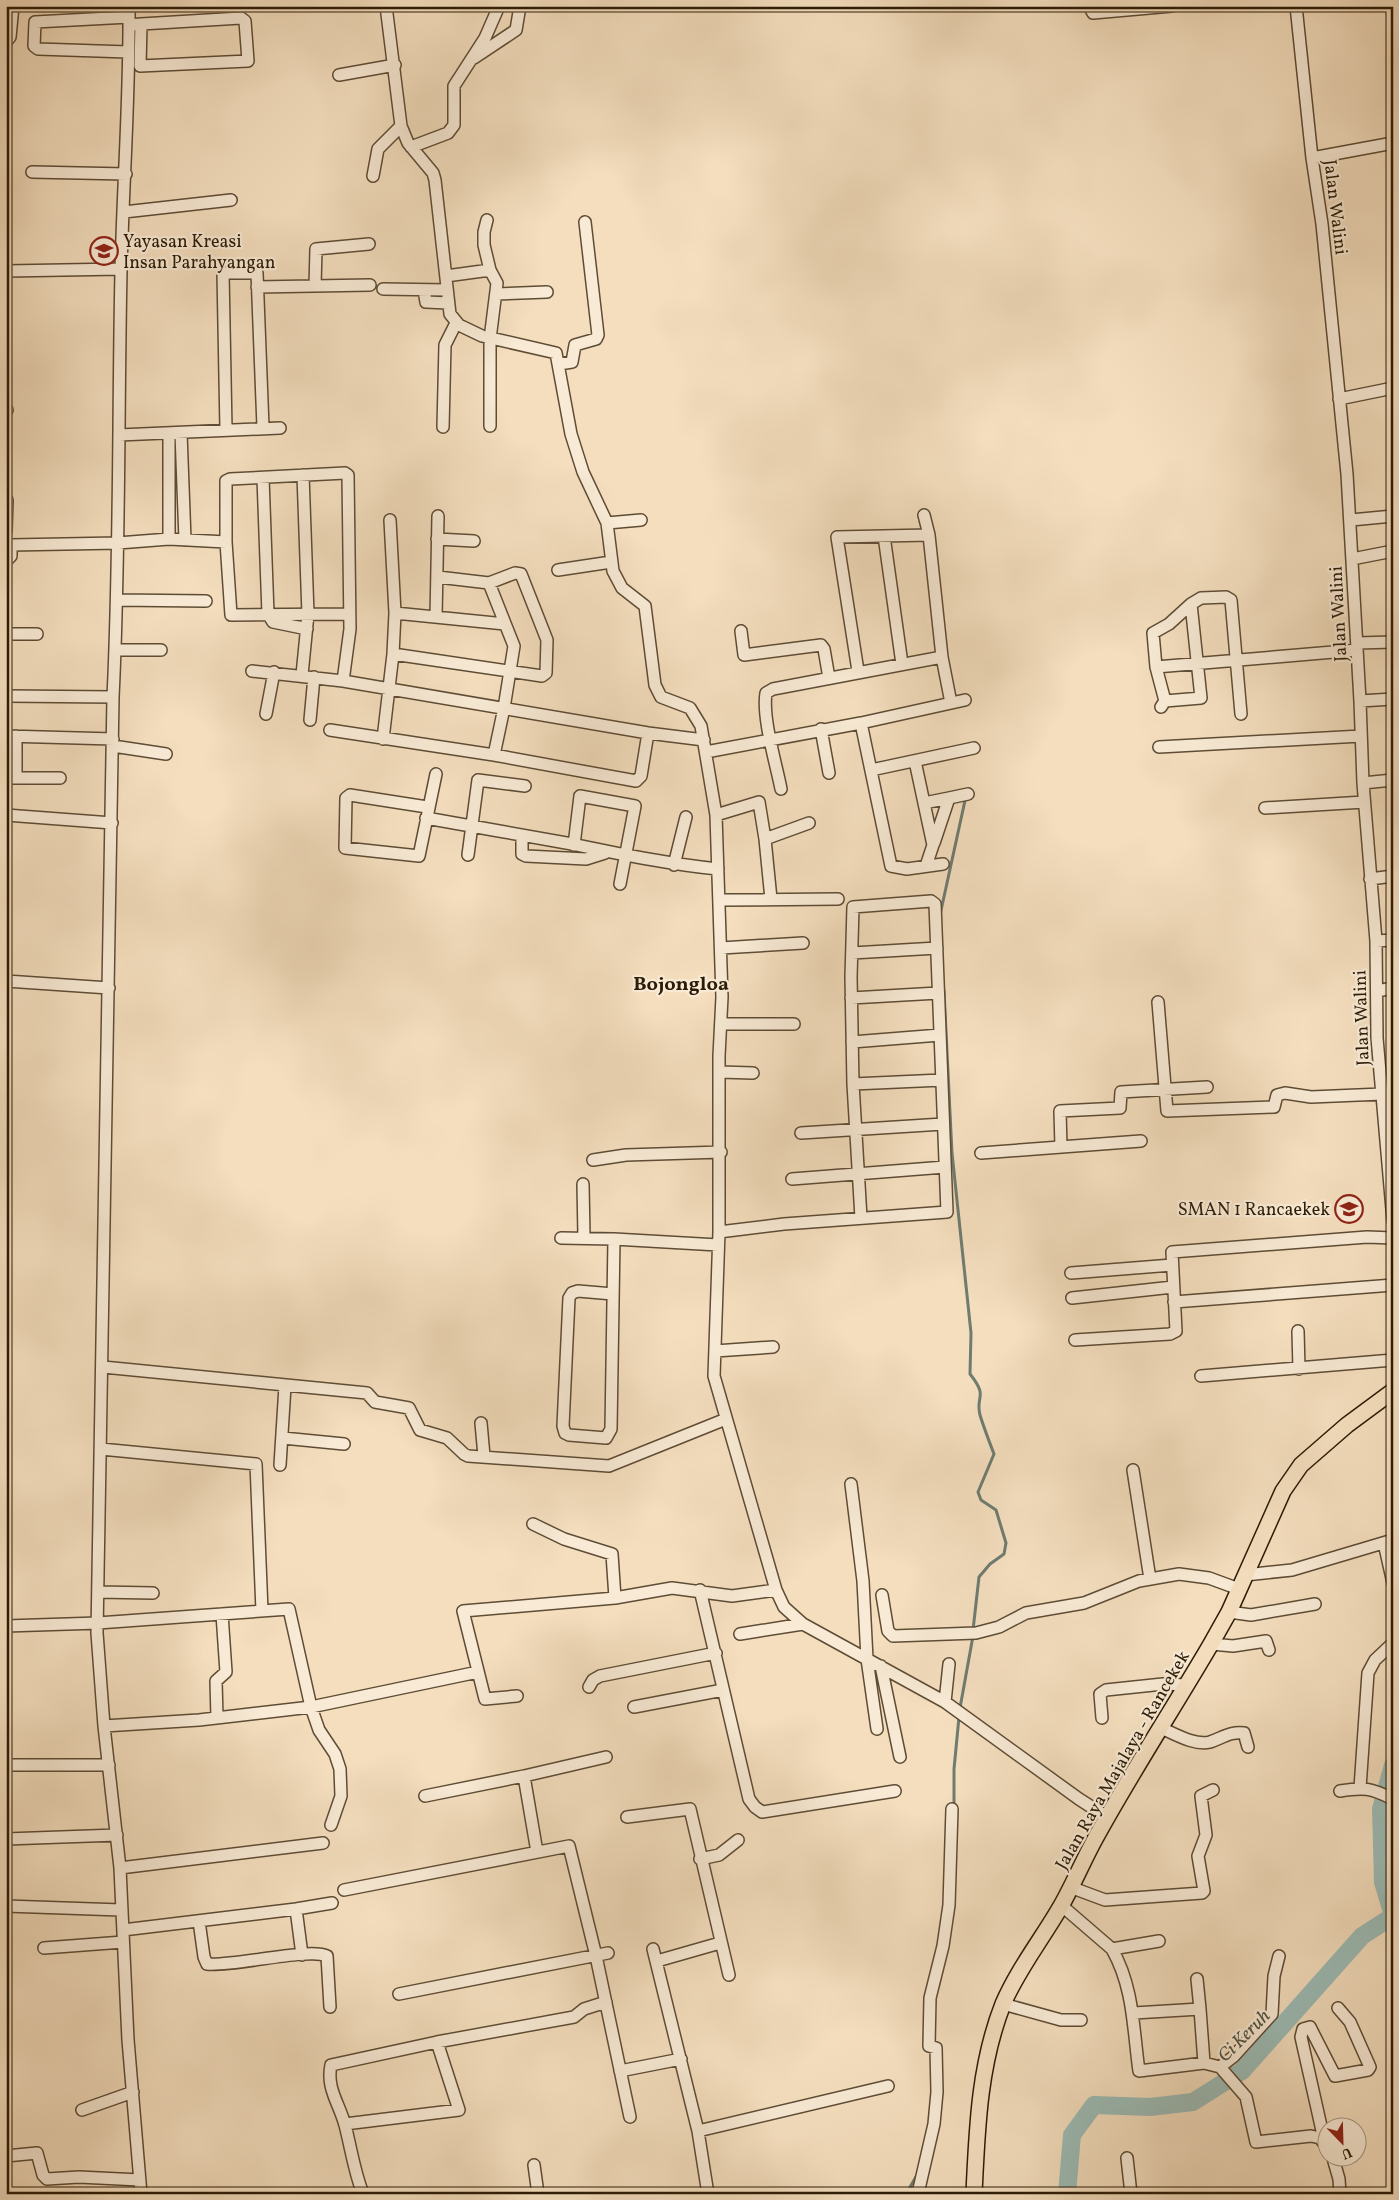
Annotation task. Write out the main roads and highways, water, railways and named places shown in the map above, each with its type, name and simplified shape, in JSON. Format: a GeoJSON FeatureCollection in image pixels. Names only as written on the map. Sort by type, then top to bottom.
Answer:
{"type":"FeatureCollection","features":[{"type":"Feature","properties":{"kind":"main road","name":"Jalan Raya Majalaya - Rancekek"},"geometry":{"type":"LineString","coordinates":[[974,2194],[977,2115],[981,2087],[987,2057],[1003,2004],[1032,1951],[1062,1905],[1107,1817],[1212,1644],[1229,1612],[1284,1491],[1300,1466],[1347,1425],[1393,1391]]}},
{"type":"Feature","properties":{"kind":"waterway"},"geometry":{"type":"LineString","coordinates":[[940,915],[966,796]]}},
{"type":"Feature","properties":{"kind":"waterway"},"geometry":{"type":"LineString","coordinates":[[944,991],[952,1153],[971,1333],[970,1374],[979,1388],[980,1415],[994,1454],[978,1492],[981,1500],[996,1510],[1006,1543],[1004,1554],[990,1564],[979,1577],[973,1630]]}},
{"type":"Feature","properties":{"kind":"waterway"},"geometry":{"type":"LineString","coordinates":[[960,1708],[973,1636]]}},
{"type":"Feature","properties":{"kind":"waterway"},"geometry":{"type":"LineString","coordinates":[[954,1808],[954,1769],[959,1717]]}},
{"type":"Feature","properties":{"kind":"waterway","name":"Ci Keruh"},"geometry":{"type":"LineString","coordinates":[[1393,1765],[1381,1809],[1383,1882],[1393,1916]]}},
{"type":"Feature","properties":{"kind":"waterway","name":"Ci Keruh"},"geometry":{"type":"LineString","coordinates":[[1067,2194],[1072,2135],[1094,2105],[1150,2107],[1193,2102],[1242,2071],[1362,1936],[1393,1916]]}},
{"type":"Feature","properties":{"kind":"waterway"},"geometry":{"type":"LineString","coordinates":[[906,2194],[917,2175]]}},
{"type":"Feature","properties":{"kind":"place","name":"Yayasan Kreasi Insan Parahyangan"},"geometry":{"type":"Point","coordinates":[104,251]}},
{"type":"Feature","properties":{"kind":"place","name":"SMAN 1 Rancaekek"},"geometry":{"type":"Point","coordinates":[1349,1209]}},
{"type":"Feature","properties":{"kind":"district","name":"Bojongloa"},"geometry":{"type":"Point","coordinates":[681,983]}}]}
